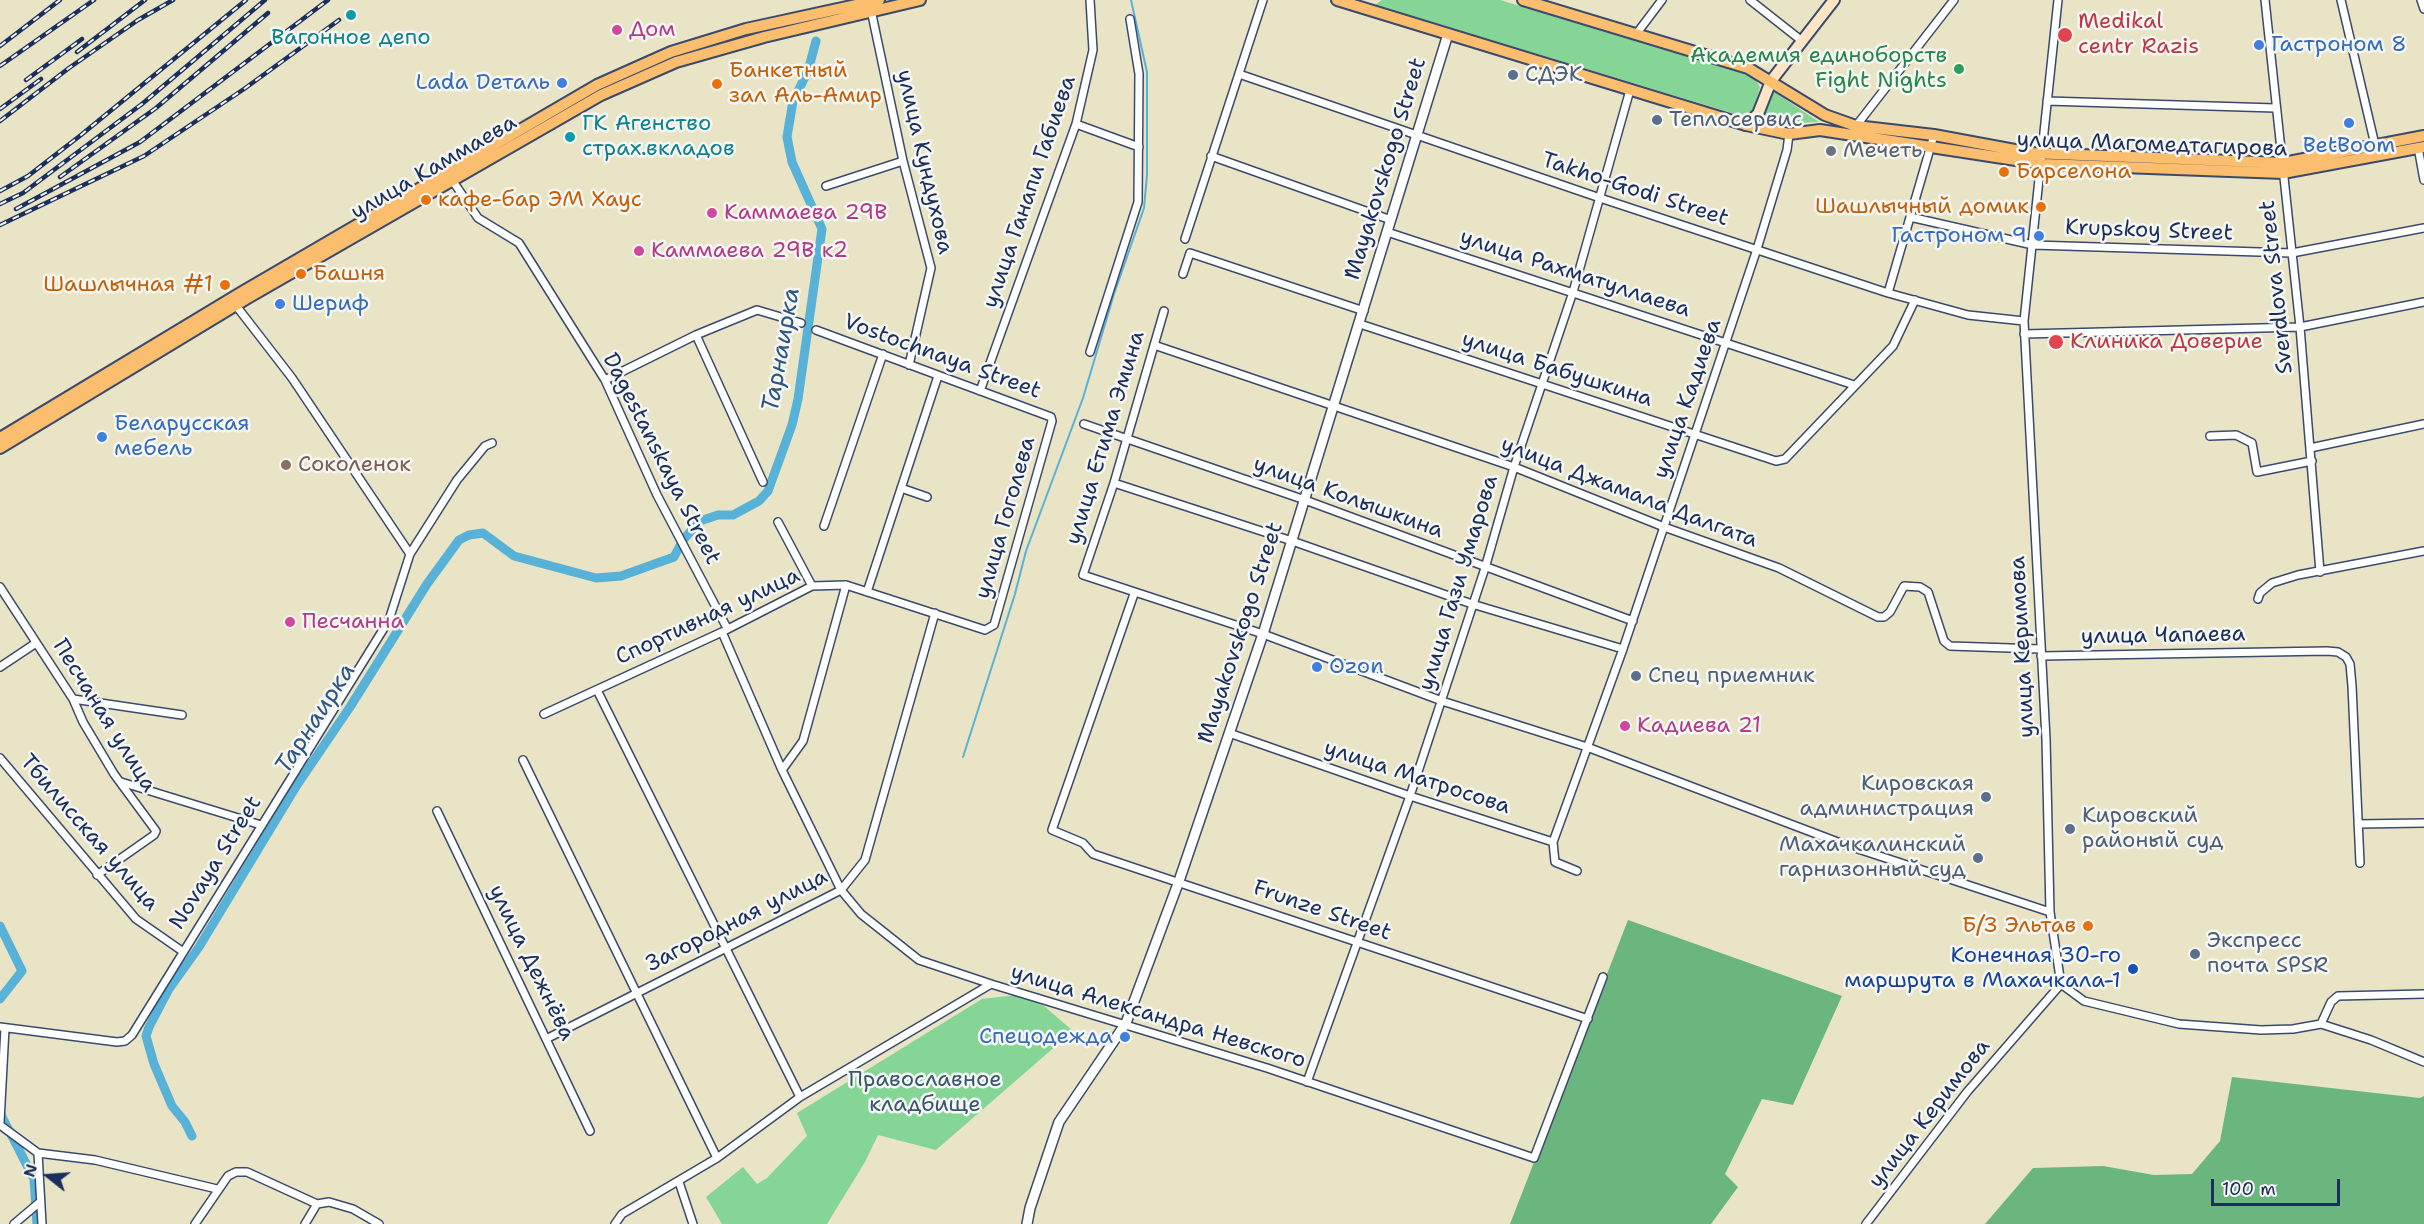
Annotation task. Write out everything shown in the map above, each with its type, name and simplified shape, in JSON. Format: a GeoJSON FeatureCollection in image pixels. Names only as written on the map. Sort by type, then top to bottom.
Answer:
{"type":"FeatureCollection","features":[{"type":"Feature","properties":{"kind":"main road","name":"улица Каммаева"},"geometry":{"type":"LineString","coordinates":[[0,438],[450,176],[601,94],[676,62],[873,5],[920,0]]}},
{"type":"Feature","properties":{"kind":"main road","name":"улица Магомедтагирова"},"geometry":{"type":"LineString","coordinates":[[1337,0],[1746,125],[1789,134],[1820,130],[1932,140]]}},
{"type":"Feature","properties":{"kind":"main road"},"geometry":{"type":"LineString","coordinates":[[1358,6],[1371,0]]}},
{"type":"Feature","properties":{"kind":"main road","name":"улица Магомедтагирова"},"geometry":{"type":"LineString","coordinates":[[1523,0],[1748,68],[1825,115],[1856,126],[2043,159],[2283,168],[2421,142]]}},
{"type":"Feature","properties":{"kind":"main road"},"geometry":{"type":"LineString","coordinates":[[1800,40],[1827,0]]}},
{"type":"Feature","properties":{"kind":"main road"},"geometry":{"type":"LineString","coordinates":[[1746,125],[1758,114],[1769,80],[1834,0]]}},
{"type":"Feature","properties":{"kind":"main road","name":"улица Каммаева"},"geometry":{"type":"LineString","coordinates":[[0,448],[234,302]]}},
{"type":"Feature","properties":{"kind":"street","name":"улица Ганапи Габиева"},"geometry":{"type":"LineString","coordinates":[[980,391],[1076,124],[1093,50],[1090,0]]}},
{"type":"Feature","properties":{"kind":"street"},"geometry":{"type":"LineString","coordinates":[[1185,239],[1263,0]]}},
{"type":"Feature","properties":{"kind":"street"},"geometry":{"type":"LineString","coordinates":[[1636,33],[1662,0]]}},
{"type":"Feature","properties":{"kind":"street"},"geometry":{"type":"LineString","coordinates":[[1750,0],[1800,40]]}},
{"type":"Feature","properties":{"kind":"street"},"geometry":{"type":"LineString","coordinates":[[1856,126],[1954,0]]}},
{"type":"Feature","properties":{"kind":"street","name":"улица Керимова"},"geometry":{"type":"LineString","coordinates":[[1866,1224],[1967,1092],[2061,984],[2050,912],[2041,653],[2024,334],[2058,0]]}},
{"type":"Feature","properties":{"kind":"street","name":"Sverdlova Street"},"geometry":{"type":"LineString","coordinates":[[2265,0],[2300,327],[2320,572]]}},
{"type":"Feature","properties":{"kind":"street"},"geometry":{"type":"LineString","coordinates":[[2341,0],[2377,151]]}},
{"type":"Feature","properties":{"kind":"street"},"geometry":{"type":"LineString","coordinates":[[2421,0],[2424,9]]}},
{"type":"Feature","properties":{"kind":"street","name":"улица Кундухова"},"geometry":{"type":"LineString","coordinates":[[873,5],[903,161],[930,268],[909,364]]}},
{"type":"Feature","properties":{"kind":"street"},"geometry":{"type":"LineString","coordinates":[[1090,352],[1138,202],[1140,74],[1130,19]]}},
{"type":"Feature","properties":{"kind":"street","name":"Mayakovskogo Street"},"geometry":{"type":"LineString","coordinates":[[1027,1224],[1029,1208],[1059,1122],[1126,1023],[1179,881],[1263,634],[1448,34]]}},
{"type":"Feature","properties":{"kind":"street","name":"Takho-Godi Street"},"geometry":{"type":"LineString","coordinates":[[1239,74],[1600,198],[1888,293],[1968,315],[2024,321]]}},
{"type":"Feature","properties":{"kind":"street","name":"улица Гази Умарова"},"geometry":{"type":"LineString","coordinates":[[1307,1082],[1359,943],[1442,701],[1485,568],[1514,467],[1573,292],[1630,90]]}},
{"type":"Feature","properties":{"kind":"street"},"geometry":{"type":"LineString","coordinates":[[2047,101],[2275,108]]}},
{"type":"Feature","properties":{"kind":"street"},"geometry":{"type":"LineString","coordinates":[[1076,124],[1138,147]]}},
{"type":"Feature","properties":{"kind":"street","name":"улица Кадиева"},"geometry":{"type":"LineString","coordinates":[[1552,842],[1633,621],[1695,436],[1757,249],[1787,150],[1789,134]]}},
{"type":"Feature","properties":{"kind":"street"},"geometry":{"type":"LineString","coordinates":[[1888,293],[1932,140]]}},
{"type":"Feature","properties":{"kind":"street"},"geometry":{"type":"LineString","coordinates":[[2421,142],[2424,180]]}},
{"type":"Feature","properties":{"kind":"street"},"geometry":{"type":"LineString","coordinates":[[1211,156],[1391,220]]}},
{"type":"Feature","properties":{"kind":"street"},"geometry":{"type":"LineString","coordinates":[[826,186],[903,161]]}},
{"type":"Feature","properties":{"kind":"street","name":"Dagestanskaya Street"},"geometry":{"type":"LineString","coordinates":[[450,176],[478,218],[519,243],[605,380],[675,530],[725,630],[782,770],[841,890],[861,914],[919,960],[991,984]]}},
{"type":"Feature","properties":{"kind":"street","name":"Krupskoy Street"},"geometry":{"type":"LineString","coordinates":[[1910,217],[2033,245],[2292,254],[2424,228]]}},
{"type":"Feature","properties":{"kind":"street","name":"улица Рахматуллаева"},"geometry":{"type":"LineString","coordinates":[[1387,232],[1854,385]]}},
{"type":"Feature","properties":{"kind":"street"},"geometry":{"type":"LineString","coordinates":[[1183,274],[1190,253],[1364,311]]}},
{"type":"Feature","properties":{"kind":"street","name":"улица Бабушкина"},"geometry":{"type":"LineString","coordinates":[[1360,324],[1776,461],[1785,459],[1893,346],[1916,300]]}},
{"type":"Feature","properties":{"kind":"street"},"geometry":{"type":"LineString","coordinates":[[234,302],[292,378],[410,554]]}},
{"type":"Feature","properties":{"kind":"street"},"geometry":{"type":"LineString","coordinates":[[2024,334],[2300,327],[2424,302]]}},
{"type":"Feature","properties":{"kind":"street"},"geometry":{"type":"LineString","coordinates":[[605,380],[696,335],[757,310],[801,323]]}},
{"type":"Feature","properties":{"kind":"street","name":"улица Етима Эмина"},"geometry":{"type":"LineString","coordinates":[[1134,594],[1083,575],[1114,483],[1164,311]]}},
{"type":"Feature","properties":{"kind":"street","name":"Vostochnaya Street"},"geometry":{"type":"LineString","coordinates":[[816,330],[1047,415],[1052,421]]}},
{"type":"Feature","properties":{"kind":"street"},"geometry":{"type":"LineString","coordinates":[[696,335],[763,482]]}},
{"type":"Feature","properties":{"kind":"street","name":"улица Джамала Далгата"},"geometry":{"type":"LineString","coordinates":[[1154,345],[1514,467],[1664,527],[1779,568],[1878,617],[1884,617],[1890,612],[1904,586],[1920,587],[1928,592],[1944,641],[1950,646],[2041,653]]}},
{"type":"Feature","properties":{"kind":"street"},"geometry":{"type":"LineString","coordinates":[[824,526],[883,354]]}},
{"type":"Feature","properties":{"kind":"street"},"geometry":{"type":"LineString","coordinates":[[867,592],[938,376]]}},
{"type":"Feature","properties":{"kind":"street","name":"улица Гоголева"},"geometry":{"type":"LineString","coordinates":[[994,625],[1052,421]]}},
{"type":"Feature","properties":{"kind":"street","name":"улица Колышкина"},"geometry":{"type":"LineString","coordinates":[[1084,424],[1305,500],[1633,621]]}},
{"type":"Feature","properties":{"kind":"street"},"geometry":{"type":"LineString","coordinates":[[2310,448],[2424,424]]}},
{"type":"Feature","properties":{"kind":"street"},"geometry":{"type":"LineString","coordinates":[[2210,436],[2236,435],[2252,442],[2257,472],[2312,461]]}},
{"type":"Feature","properties":{"kind":"street","name":"Novaya Street"},"geometry":{"type":"LineString","coordinates":[[3,1027],[117,1042],[125,1041],[132,1035],[389,620],[410,554],[457,480],[485,446],[492,443]]}},
{"type":"Feature","properties":{"kind":"street"},"geometry":{"type":"LineString","coordinates":[[1114,483],[1292,541],[1472,604],[1623,649]]}},
{"type":"Feature","properties":{"kind":"street"},"geometry":{"type":"LineString","coordinates":[[901,489],[927,496]]}},
{"type":"Feature","properties":{"kind":"street"},"geometry":{"type":"LineString","coordinates":[[778,522],[812,586]]}},
{"type":"Feature","properties":{"kind":"street","name":"улица Чапаева"},"geometry":{"type":"LineString","coordinates":[[2258,599],[2260,593],[2272,583],[2424,551]]}},
{"type":"Feature","properties":{"kind":"street"},"geometry":{"type":"LineString","coordinates":[[782,770],[803,741],[846,585]]}},
{"type":"Feature","properties":{"kind":"street","name":"Спортивная улица"},"geometry":{"type":"LineString","coordinates":[[544,714],[725,630],[812,586],[846,585],[985,630],[994,625]]}},
{"type":"Feature","properties":{"kind":"street","name":"Песчаная улица"},"geometry":{"type":"LineString","coordinates":[[0,587],[73,699],[82,722],[156,831],[154,836],[97,875]]}},
{"type":"Feature","properties":{"kind":"street"},"geometry":{"type":"LineString","coordinates":[[1134,594],[1263,634],[1442,701],[1587,747],[1843,844],[2050,912]]}},
{"type":"Feature","properties":{"kind":"street","name":"Frunze Street"},"geometry":{"type":"LineString","coordinates":[[1134,594],[1051,827],[1057,833],[1083,843],[1093,854],[1588,1019]]}},
{"type":"Feature","properties":{"kind":"street","name":"Загородная улица"},"geometry":{"type":"LineString","coordinates":[[548,1038],[841,890],[865,860],[935,613]]}},
{"type":"Feature","properties":{"kind":"street"},"geometry":{"type":"LineString","coordinates":[[0,667],[36,643]]}},
{"type":"Feature","properties":{"kind":"street","name":"улица Чапаева"},"geometry":{"type":"LineString","coordinates":[[2041,653],[2338,652],[2350,663],[2360,863]]}},
{"type":"Feature","properties":{"kind":"street"},"geometry":{"type":"LineString","coordinates":[[597,690],[800,1097]]}},
{"type":"Feature","properties":{"kind":"street"},"geometry":{"type":"LineString","coordinates":[[73,699],[182,715]]}},
{"type":"Feature","properties":{"kind":"street","name":"улица Матросова"},"geometry":{"type":"LineString","coordinates":[[1229,733],[1410,796],[1552,842]]}},
{"type":"Feature","properties":{"kind":"street","name":"Тбилисская улица"},"geometry":{"type":"LineString","coordinates":[[0,758],[136,919],[182,951]]}},
{"type":"Feature","properties":{"kind":"street"},"geometry":{"type":"LineString","coordinates":[[523,760],[717,1158]]}},
{"type":"Feature","properties":{"kind":"street"},"geometry":{"type":"LineString","coordinates":[[121,782],[261,825]]}},
{"type":"Feature","properties":{"kind":"street","name":"улица Дежнёва"},"geometry":{"type":"LineString","coordinates":[[437,811],[548,1038],[590,1131]]}},
{"type":"Feature","properties":{"kind":"street"},"geometry":{"type":"LineString","coordinates":[[2358,824],[2424,823]]}},
{"type":"Feature","properties":{"kind":"street"},"geometry":{"type":"LineString","coordinates":[[1552,842],[1555,862],[1577,871]]}},
{"type":"Feature","properties":{"kind":"street"},"geometry":{"type":"LineString","coordinates":[[1588,1019],[1603,977]]}},
{"type":"Feature","properties":{"kind":"street","name":"улица Александра Невского"},"geometry":{"type":"LineString","coordinates":[[615,1224],[622,1214],[717,1158],[800,1097],[991,984],[1126,1023],[1534,1158],[1588,1019]]}},
{"type":"Feature","properties":{"kind":"street"},"geometry":{"type":"LineString","coordinates":[[2061,984],[2084,1001],[2179,1024],[2261,1030],[2293,1029],[2321,1024],[2371,1040],[2424,1062]]}},
{"type":"Feature","properties":{"kind":"street"},"geometry":{"type":"LineString","coordinates":[[2321,1024],[2331,1002],[2338,996],[2424,994]]}},
{"type":"Feature","properties":{"kind":"street"},"geometry":{"type":"LineString","coordinates":[[3,1027],[0,1124],[24,1140],[38,1153],[95,1160],[217,1189]]}},
{"type":"Feature","properties":{"kind":"street"},"geometry":{"type":"LineString","coordinates":[[38,1153],[42,1224]]}},
{"type":"Feature","properties":{"kind":"street"},"geometry":{"type":"LineString","coordinates":[[195,1224],[217,1189],[228,1176],[236,1172],[247,1172],[317,1204],[340,1204],[379,1224]]}},
{"type":"Feature","properties":{"kind":"street"},"geometry":{"type":"LineString","coordinates":[[679,1182],[693,1224]]}},
{"type":"Feature","properties":{"kind":"street"},"geometry":{"type":"LineString","coordinates":[[14,1224],[40,1202]]}},
{"type":"Feature","properties":{"kind":"street"},"geometry":{"type":"LineString","coordinates":[[305,1224],[317,1204]]}},
{"type":"Feature","properties":{"kind":"green space"},"geometry":{"type":"Polygon","coordinates":[[[1382,0],[1500,0],[1754,77],[1760,87],[1753,111],[1742,116],[1375,5],[1382,0]]]}},
{"type":"Feature","properties":{"kind":"green space"},"geometry":{"type":"Polygon","coordinates":[[[1773,91],[1819,122],[1771,124],[1760,120],[1773,91]]]}},
{"type":"Feature","properties":{"kind":"green space"},"geometry":{"type":"Polygon","coordinates":[[[1628,920],[1842,996],[1793,1105],[1762,1099],[1725,1174],[1738,1187],[1711,1224],[1510,1224],[1628,920]]]}},
{"type":"Feature","properties":{"kind":"green space","name":"Православное кладбище"},"geometry":{"type":"Polygon","coordinates":[[[1016,995],[1044,1006],[1073,1031],[936,1150],[878,1135],[865,1162],[827,1224],[722,1224],[706,1197],[743,1167],[757,1184],[767,1178],[807,1136],[797,1113],[982,999],[1016,995]]]}},
{"type":"Feature","properties":{"kind":"green space"},"geometry":{"type":"Polygon","coordinates":[[[2232,1077],[2420,1098],[2424,1096],[2424,1224],[1985,1224],[2033,1168],[2103,1166],[2154,1175],[2192,1174],[2220,1141],[2232,1077]]]}},
{"type":"Feature","properties":{"kind":"waterway"},"geometry":{"type":"LineString","coordinates":[[963,757],[1015,594],[1026,551],[1083,398],[1114,294],[1144,208],[1147,175],[1147,72],[1131,0]]}},
{"type":"Feature","properties":{"kind":"waterway","name":"Тарнаирка"},"geometry":{"type":"LineString","coordinates":[[192,1136],[185,1122],[172,1106],[154,1064],[146,1036],[149,1027],[169,989],[199,947],[297,785],[350,707],[427,584],[459,540],[469,535],[483,533],[514,556],[596,578],[621,576],[674,557],[683,540],[700,521],[718,515],[733,515],[759,501],[768,491],[792,425],[798,399],[822,229],[792,162],[787,137],[793,101],[808,71],[816,41]]}},
{"type":"Feature","properties":{"kind":"waterway"},"geometry":{"type":"LineString","coordinates":[[0,926],[22,971],[0,999]]}},
{"type":"Feature","properties":{"kind":"waterway"},"geometry":{"type":"LineString","coordinates":[[0,1113],[34,1179],[37,1224]]}},
{"type":"Feature","properties":{"kind":"railway"},"geometry":{"type":"LineString","coordinates":[[0,46],[60,0]]}},
{"type":"Feature","properties":{"kind":"railway"},"geometry":{"type":"LineString","coordinates":[[0,66],[94,0]]}},
{"type":"Feature","properties":{"kind":"railway"},"geometry":{"type":"LineString","coordinates":[[77,52],[145,0]]}},
{"type":"Feature","properties":{"kind":"railway"},"geometry":{"type":"LineString","coordinates":[[0,121],[69,68],[138,20],[173,0]]}},
{"type":"Feature","properties":{"kind":"railway"},"geometry":{"type":"LineString","coordinates":[[0,191],[28,176],[81,135],[246,0]]}},
{"type":"Feature","properties":{"kind":"railway"},"geometry":{"type":"LineString","coordinates":[[0,204],[23,193],[142,104],[265,0]]}},
{"type":"Feature","properties":{"kind":"railway"},"geometry":{"type":"LineString","coordinates":[[16,209],[140,142],[328,0]]}},
{"type":"Feature","properties":{"kind":"railway"},"geometry":{"type":"LineString","coordinates":[[60,177],[156,108],[268,13]]}},
{"type":"Feature","properties":{"kind":"railway"},"geometry":{"type":"LineString","coordinates":[[0,225],[144,156],[244,89],[339,20]]}},
{"type":"Feature","properties":{"kind":"railway"},"geometry":{"type":"LineString","coordinates":[[26,80],[82,39]]}},
{"type":"Feature","properties":{"kind":"railway"},"geometry":{"type":"LineString","coordinates":[[0,109],[41,79]]}},
{"type":"Feature","properties":{"kind":"place","name":"Вагонное депо"},"geometry":{"type":"Point","coordinates":[351,15]}},
{"type":"Feature","properties":{"kind":"place","name":"Дом"},"geometry":{"type":"Point","coordinates":[617,30]}},
{"type":"Feature","properties":{"kind":"place","name":"Medikal centr Razis"},"geometry":{"type":"Point","coordinates":[2065,35]}},
{"type":"Feature","properties":{"kind":"place","name":"Гастроном 8"},"geometry":{"type":"Point","coordinates":[2259,45]}},
{"type":"Feature","properties":{"kind":"place","name":"Академия единоборств Fight Nights"},"geometry":{"type":"Point","coordinates":[1959,69]}},
{"type":"Feature","properties":{"kind":"place","name":"СДЭК"},"geometry":{"type":"Point","coordinates":[1513,75]}},
{"type":"Feature","properties":{"kind":"place","name":"Lada Dеталь"},"geometry":{"type":"Point","coordinates":[562,83]}},
{"type":"Feature","properties":{"kind":"place","name":"Банкетный зал Аль-Амир"},"geometry":{"type":"Point","coordinates":[717,84]}},
{"type":"Feature","properties":{"kind":"place","name":"Теплосервис"},"geometry":{"type":"Point","coordinates":[1657,120]}},
{"type":"Feature","properties":{"kind":"place","name":"BetBoom"},"geometry":{"type":"Point","coordinates":[2349,123]}},
{"type":"Feature","properties":{"kind":"place","name":"ГК Агенство страх.вкладов"},"geometry":{"type":"Point","coordinates":[570,137]}},
{"type":"Feature","properties":{"kind":"place","name":"Мечеть"},"geometry":{"type":"Point","coordinates":[1831,151]}},
{"type":"Feature","properties":{"kind":"place","name":"Барселона"},"geometry":{"type":"Point","coordinates":[2004,172]}},
{"type":"Feature","properties":{"kind":"place","name":"кафе-бар ЭМ Хаус"},"geometry":{"type":"Point","coordinates":[426,200]}},
{"type":"Feature","properties":{"kind":"place","name":"Шашлычный домик"},"geometry":{"type":"Point","coordinates":[2041,207]}},
{"type":"Feature","properties":{"kind":"place","name":"Каммаева 29В"},"geometry":{"type":"Point","coordinates":[712,213]}},
{"type":"Feature","properties":{"kind":"place","name":"Гастроном 9"},"geometry":{"type":"Point","coordinates":[2039,236]}},
{"type":"Feature","properties":{"kind":"place","name":"Каммаева 29В к2"},"geometry":{"type":"Point","coordinates":[639,251]}},
{"type":"Feature","properties":{"kind":"place","name":"Башня"},"geometry":{"type":"Point","coordinates":[301,274]}},
{"type":"Feature","properties":{"kind":"place","name":"Шашлычная #1"},"geometry":{"type":"Point","coordinates":[225,285]}},
{"type":"Feature","properties":{"kind":"place","name":"Шериф"},"geometry":{"type":"Point","coordinates":[280,304]}},
{"type":"Feature","properties":{"kind":"place","name":"Клиника Доверие"},"geometry":{"type":"Point","coordinates":[2056,342]}},
{"type":"Feature","properties":{"kind":"place","name":"Беларусская мебель"},"geometry":{"type":"Point","coordinates":[102,437]}},
{"type":"Feature","properties":{"kind":"place","name":"Соколенок"},"geometry":{"type":"Point","coordinates":[286,465]}},
{"type":"Feature","properties":{"kind":"place","name":"Песчанна"},"geometry":{"type":"Point","coordinates":[290,622]}},
{"type":"Feature","properties":{"kind":"place","name":"Ozon"},"geometry":{"type":"Point","coordinates":[1317,667]}},
{"type":"Feature","properties":{"kind":"place","name":"Спец приемник"},"geometry":{"type":"Point","coordinates":[1636,676]}},
{"type":"Feature","properties":{"kind":"place","name":"Кадиева 21"},"geometry":{"type":"Point","coordinates":[1625,726]}},
{"type":"Feature","properties":{"kind":"place","name":"Кировская администрация"},"geometry":{"type":"Point","coordinates":[1986,797]}},
{"type":"Feature","properties":{"kind":"place","name":"Кировский районый суд"},"geometry":{"type":"Point","coordinates":[2070,829]}},
{"type":"Feature","properties":{"kind":"place","name":"Махачкалинский гарнизонный суд"},"geometry":{"type":"Point","coordinates":[1978,858]}},
{"type":"Feature","properties":{"kind":"place","name":"Б/З Эльтав"},"geometry":{"type":"Point","coordinates":[2088,926]}},
{"type":"Feature","properties":{"kind":"place","name":"Экспресс почта SPSR"},"geometry":{"type":"Point","coordinates":[2195,954]}},
{"type":"Feature","properties":{"kind":"place","name":"Конечная 30-го маршрута в Махачкала-1"},"geometry":{"type":"Point","coordinates":[2133,969]}},
{"type":"Feature","properties":{"kind":"place","name":"Спецодежда"},"geometry":{"type":"Point","coordinates":[1125,1037]}}]}
